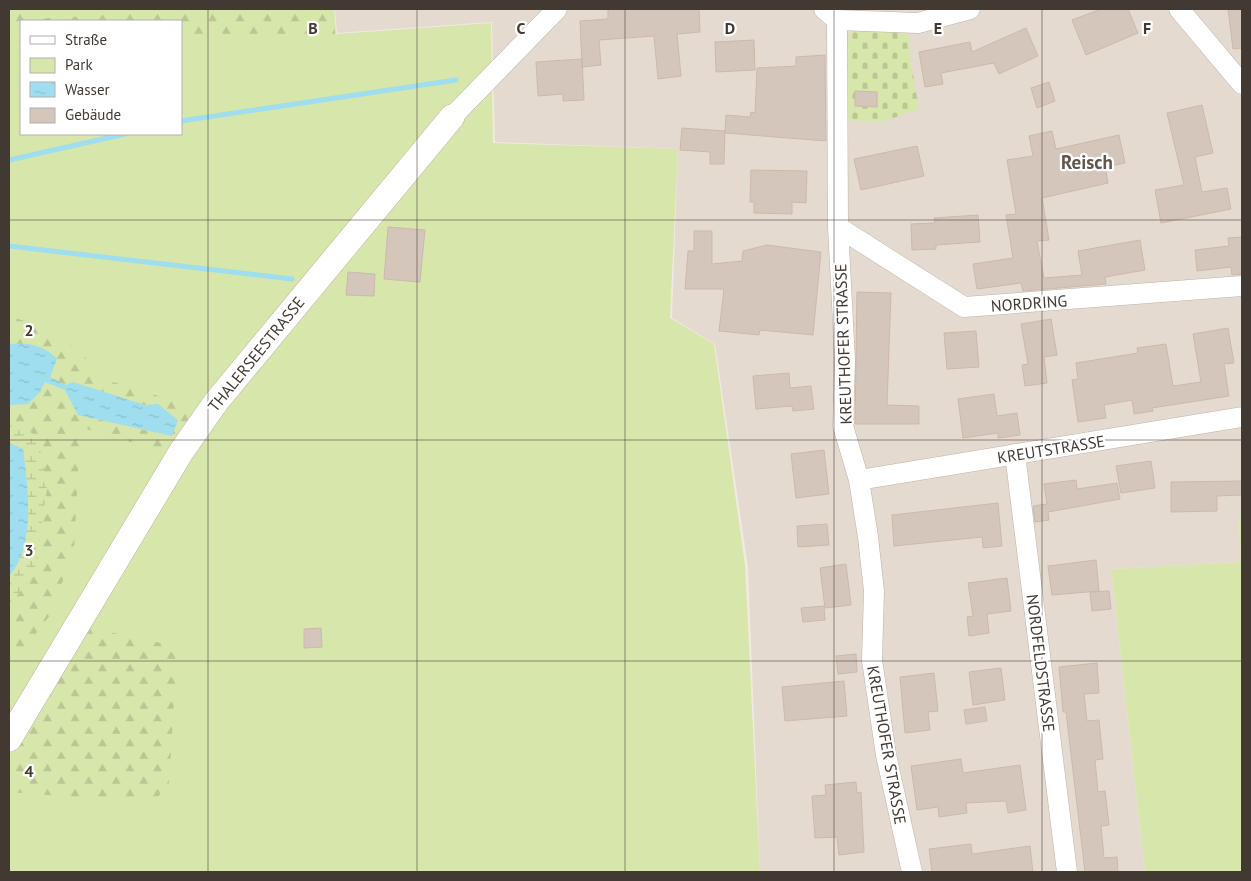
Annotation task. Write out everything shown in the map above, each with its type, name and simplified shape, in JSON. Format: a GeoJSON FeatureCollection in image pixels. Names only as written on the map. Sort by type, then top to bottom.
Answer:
{"type":"FeatureCollection","features":[{"type":"Feature","properties":{"kind":"street","name":"THALERSEESTRASSE"},"geometry":{"type":"LineString","coordinates":[[9,739],[181,452],[216,402],[452,118],[557,9]]}},
{"type":"Feature","properties":{"kind":"street"},"geometry":{"type":"LineString","coordinates":[[830,14],[918,23],[970,9]]}},
{"type":"Feature","properties":{"kind":"street"},"geometry":{"type":"LineString","coordinates":[[1179,9],[1242,84]]}},
{"type":"Feature","properties":{"kind":"street","name":"KREUTHOFER STRASSE"},"geometry":{"type":"LineString","coordinates":[[830,14],[838,227],[846,361],[843,426],[859,480],[869,540],[874,591],[872,660],[886,755],[912,872]]}},
{"type":"Feature","properties":{"kind":"street","name":"NORDRING"},"geometry":{"type":"LineString","coordinates":[[838,227],[964,307],[1242,286]]}},
{"type":"Feature","properties":{"kind":"street","name":"KREUTSTRASSE"},"geometry":{"type":"LineString","coordinates":[[859,480],[1242,416]]}},
{"type":"Feature","properties":{"kind":"street","name":"NORDFELDSTRASSE"},"geometry":{"type":"LineString","coordinates":[[1015,454],[1067,872]]}},
{"type":"Feature","properties":{"kind":"shaded area"},"geometry":{"type":"Polygon","coordinates":[[[335,9],[1242,9],[1242,514],[1239,515],[1241,562],[1111,569],[1145,872],[760,872],[748,567],[715,344],[672,318],[678,149],[495,142],[492,22],[337,33],[335,9]]]}},
{"type":"Feature","properties":{"kind":"green space"},"geometry":{"type":"Polygon","coordinates":[[[9,9],[334,9],[336,34],[491,23],[493,143],[678,149],[670,318],[714,344],[745,565],[760,872],[9,872],[9,9]]]}},
{"type":"Feature","properties":{"kind":"green space"},"geometry":{"type":"Polygon","coordinates":[[[9,9],[36,9],[32,19],[217,9],[334,9],[335,34],[182,37],[182,20],[20,20],[20,41],[9,41],[9,9]]]}},
{"type":"Feature","properties":{"kind":"green space"},"geometry":{"type":"Polygon","coordinates":[[[854,25],[900,28],[910,38],[910,57],[919,109],[882,122],[844,120],[843,50],[854,25]]]}},
{"type":"Feature","properties":{"kind":"green space"},"geometry":{"type":"Polygon","coordinates":[[[9,316],[49,329],[84,355],[97,377],[194,407],[171,454],[83,428],[80,438],[74,549],[51,614],[9,668],[9,605],[34,575],[13,421],[9,422],[9,405],[28,404],[40,392],[44,382],[65,390],[78,415],[171,436],[158,404],[145,405],[73,382],[66,385],[50,377],[55,369],[33,344],[9,344],[9,316]]]}},
{"type":"Feature","properties":{"kind":"green space"},"geometry":{"type":"Polygon","coordinates":[[[13,421],[38,437],[47,489],[34,575],[9,605],[9,576],[15,569],[23,449],[9,443],[9,422],[13,421]]]}},
{"type":"Feature","properties":{"kind":"green space"},"geometry":{"type":"Polygon","coordinates":[[[1242,514],[1242,872],[1145,872],[1111,569],[1241,562],[1239,515],[1242,514]]]}},
{"type":"Feature","properties":{"kind":"green space"},"geometry":{"type":"Polygon","coordinates":[[[87,627],[188,649],[175,685],[169,783],[153,803],[9,792],[9,753],[27,733],[87,627]]]}},
{"type":"Feature","properties":{"kind":"water"},"geometry":{"type":"Polygon","coordinates":[[[9,344],[23,344],[47,350],[57,359],[50,377],[66,385],[73,382],[145,405],[158,404],[178,420],[172,436],[78,415],[65,390],[45,382],[40,392],[28,404],[9,405],[9,344]]]}},
{"type":"Feature","properties":{"kind":"water"},"geometry":{"type":"Polygon","coordinates":[[[9,443],[23,449],[27,480],[28,515],[27,533],[23,549],[18,564],[9,576],[9,443]]]}},
{"type":"Feature","properties":{"kind":"building"},"geometry":{"type":"Polygon","coordinates":[[[608,9],[699,9],[700,32],[677,34],[681,76],[658,79],[654,36],[599,40],[601,65],[582,67],[580,21],[608,19],[608,9]]]}},
{"type":"Feature","properties":{"kind":"building"},"geometry":{"type":"Polygon","coordinates":[[[1101,9],[1128,9],[1138,33],[1086,55],[1072,20],[1101,9]]]}},
{"type":"Feature","properties":{"kind":"building"},"geometry":{"type":"Polygon","coordinates":[[[1228,9],[1242,9],[1242,48],[1233,49],[1228,9]]]}},
{"type":"Feature","properties":{"kind":"building"},"geometry":{"type":"Polygon","coordinates":[[[1026,28],[1038,56],[999,74],[994,63],[941,73],[943,84],[925,87],[919,52],[970,42],[972,52],[1026,28]]]}},
{"type":"Feature","properties":{"kind":"building"},"geometry":{"type":"Polygon","coordinates":[[[754,40],[755,70],[716,72],[715,42],[754,40]]]}},
{"type":"Feature","properties":{"kind":"building"},"geometry":{"type":"Polygon","coordinates":[[[825,55],[826,141],[725,133],[726,115],[750,117],[751,112],[755,113],[757,68],[796,66],[796,57],[825,55]]]}},
{"type":"Feature","properties":{"kind":"building"},"geometry":{"type":"Polygon","coordinates":[[[582,59],[584,100],[563,101],[563,94],[538,96],[536,62],[582,59]]]}},
{"type":"Feature","properties":{"kind":"building"},"geometry":{"type":"Polygon","coordinates":[[[1049,82],[1055,101],[1037,108],[1031,88],[1049,82]]]}},
{"type":"Feature","properties":{"kind":"building"},"geometry":{"type":"Polygon","coordinates":[[[855,91],[877,92],[877,107],[855,106],[855,91]]]}},
{"type":"Feature","properties":{"kind":"building"},"geometry":{"type":"Polygon","coordinates":[[[1202,105],[1213,153],[1195,157],[1202,192],[1227,188],[1231,209],[1161,223],[1155,190],[1184,185],[1167,113],[1202,105]]]}},
{"type":"Feature","properties":{"kind":"building"},"geometry":{"type":"Polygon","coordinates":[[[682,128],[725,131],[724,164],[710,164],[710,152],[680,150],[682,128]]]}},
{"type":"Feature","properties":{"kind":"building"},"geometry":{"type":"Polygon","coordinates":[[[1052,131],[1056,149],[1119,135],[1125,163],[1105,167],[1108,183],[1042,198],[1049,240],[1037,241],[1044,278],[1082,275],[1078,251],[1140,240],[1145,270],[1105,277],[1106,284],[1023,291],[1021,283],[977,289],[973,264],[1013,258],[1006,215],[1016,214],[1007,160],[1033,156],[1029,136],[1052,131]]]}},
{"type":"Feature","properties":{"kind":"building"},"geometry":{"type":"Polygon","coordinates":[[[917,146],[924,176],[861,190],[854,159],[917,146]]]}},
{"type":"Feature","properties":{"kind":"building"},"geometry":{"type":"Polygon","coordinates":[[[751,170],[807,171],[806,203],[792,202],[792,214],[754,213],[754,202],[750,202],[751,170]]]}},
{"type":"Feature","properties":{"kind":"building"},"geometry":{"type":"Polygon","coordinates":[[[978,215],[980,242],[936,245],[936,249],[912,250],[911,224],[935,223],[934,218],[978,215]]]}},
{"type":"Feature","properties":{"kind":"building"},"geometry":{"type":"Polygon","coordinates":[[[388,227],[425,230],[420,282],[384,279],[388,227]]]}},
{"type":"Feature","properties":{"kind":"building"},"geometry":{"type":"Polygon","coordinates":[[[694,231],[712,231],[712,264],[742,261],[743,251],[767,245],[821,252],[813,335],[760,330],[759,335],[719,331],[724,289],[685,289],[688,251],[694,251],[694,231]]]}},
{"type":"Feature","properties":{"kind":"building"},"geometry":{"type":"Polygon","coordinates":[[[1242,237],[1242,274],[1232,275],[1231,267],[1197,271],[1195,250],[1229,246],[1228,238],[1242,237]]]}},
{"type":"Feature","properties":{"kind":"building"},"geometry":{"type":"Polygon","coordinates":[[[348,272],[375,274],[374,296],[346,295],[348,272]]]}},
{"type":"Feature","properties":{"kind":"building"},"geometry":{"type":"Polygon","coordinates":[[[857,292],[891,293],[887,405],[919,406],[919,424],[855,424],[857,292]]]}},
{"type":"Feature","properties":{"kind":"building"},"geometry":{"type":"Polygon","coordinates":[[[1051,319],[1057,355],[1044,357],[1047,383],[1025,386],[1022,365],[1028,364],[1021,324],[1051,319]]]}},
{"type":"Feature","properties":{"kind":"building"},"geometry":{"type":"Polygon","coordinates":[[[1228,328],[1234,363],[1224,364],[1229,396],[1152,408],[1153,411],[1134,414],[1132,400],[1104,405],[1106,418],[1078,422],[1072,380],[1078,379],[1076,363],[1138,353],[1137,348],[1166,344],[1173,386],[1201,382],[1193,334],[1228,328]]]}},
{"type":"Feature","properties":{"kind":"building"},"geometry":{"type":"Polygon","coordinates":[[[976,331],[979,367],[947,369],[944,333],[976,331]]]}},
{"type":"Feature","properties":{"kind":"building"},"geometry":{"type":"Polygon","coordinates":[[[789,373],[790,388],[811,386],[814,409],[793,411],[792,406],[756,409],[753,376],[789,373]]]}},
{"type":"Feature","properties":{"kind":"building"},"geometry":{"type":"Polygon","coordinates":[[[994,394],[997,416],[1017,413],[1020,435],[998,438],[998,433],[963,438],[958,399],[994,394]]]}},
{"type":"Feature","properties":{"kind":"building"},"geometry":{"type":"Polygon","coordinates":[[[824,450],[829,494],[796,498],[791,454],[824,450]]]}},
{"type":"Feature","properties":{"kind":"building"},"geometry":{"type":"Polygon","coordinates":[[[1151,461],[1155,488],[1121,493],[1116,466],[1151,461]]]}},
{"type":"Feature","properties":{"kind":"building"},"geometry":{"type":"Polygon","coordinates":[[[1076,480],[1077,489],[1117,483],[1120,499],[1048,512],[1049,520],[1035,522],[1033,506],[1047,504],[1044,484],[1076,480]]]}},
{"type":"Feature","properties":{"kind":"building"},"geometry":{"type":"Polygon","coordinates":[[[1242,481],[1242,495],[1217,496],[1217,511],[1171,512],[1171,482],[1242,481]]]}},
{"type":"Feature","properties":{"kind":"building"},"geometry":{"type":"Polygon","coordinates":[[[998,503],[1002,546],[983,548],[982,537],[894,546],[892,515],[998,503]]]}},
{"type":"Feature","properties":{"kind":"building"},"geometry":{"type":"Polygon","coordinates":[[[827,524],[829,545],[798,547],[797,526],[827,524]]]}},
{"type":"Feature","properties":{"kind":"building"},"geometry":{"type":"Polygon","coordinates":[[[1096,560],[1099,591],[1052,595],[1048,566],[1096,560]]]}},
{"type":"Feature","properties":{"kind":"building"},"geometry":{"type":"Polygon","coordinates":[[[846,564],[851,605],[825,608],[820,568],[846,564]]]}},
{"type":"Feature","properties":{"kind":"building"},"geometry":{"type":"Polygon","coordinates":[[[1007,578],[1011,611],[987,614],[989,633],[969,636],[967,617],[973,616],[968,583],[1007,578]]]}},
{"type":"Feature","properties":{"kind":"building"},"geometry":{"type":"Polygon","coordinates":[[[1109,591],[1111,609],[1092,611],[1090,592],[1109,591]]]}},
{"type":"Feature","properties":{"kind":"building"},"geometry":{"type":"Polygon","coordinates":[[[824,606],[825,620],[803,622],[801,608],[824,606]]]}},
{"type":"Feature","properties":{"kind":"building"},"geometry":{"type":"Polygon","coordinates":[[[321,628],[322,647],[304,648],[304,629],[321,628]]]}},
{"type":"Feature","properties":{"kind":"building"},"geometry":{"type":"Polygon","coordinates":[[[856,654],[857,672],[838,674],[836,656],[856,654]]]}},
{"type":"Feature","properties":{"kind":"building"},"geometry":{"type":"Polygon","coordinates":[[[1097,663],[1099,693],[1084,694],[1087,721],[1099,720],[1103,759],[1095,760],[1098,792],[1105,791],[1109,825],[1101,826],[1104,858],[1117,857],[1118,872],[1085,872],[1066,712],[1063,712],[1059,667],[1097,663]]]}},
{"type":"Feature","properties":{"kind":"building"},"geometry":{"type":"Polygon","coordinates":[[[1001,668],[1005,700],[973,705],[969,672],[1001,668]]]}},
{"type":"Feature","properties":{"kind":"building"},"geometry":{"type":"Polygon","coordinates":[[[934,673],[938,711],[928,712],[930,730],[905,733],[900,677],[934,673]]]}},
{"type":"Feature","properties":{"kind":"building"},"geometry":{"type":"Polygon","coordinates":[[[844,681],[847,716],[785,721],[782,687],[844,681]]]}},
{"type":"Feature","properties":{"kind":"building"},"geometry":{"type":"Polygon","coordinates":[[[985,707],[987,721],[966,724],[964,710],[985,707]]]}},
{"type":"Feature","properties":{"kind":"building"},"geometry":{"type":"Polygon","coordinates":[[[961,759],[963,773],[1020,765],[1026,810],[1008,813],[1006,801],[966,803],[967,813],[939,817],[938,807],[917,810],[911,766],[961,759]]]}},
{"type":"Feature","properties":{"kind":"building"},"geometry":{"type":"Polygon","coordinates":[[[856,782],[857,793],[861,792],[864,852],[839,855],[837,837],[815,838],[812,796],[826,795],[825,785],[856,782]]]}},
{"type":"Feature","properties":{"kind":"building"},"geometry":{"type":"Polygon","coordinates":[[[971,844],[972,854],[1030,846],[1033,872],[932,872],[929,849],[971,844]]]}},
{"type":"Feature","properties":{"kind":"waterway"},"geometry":{"type":"LineString","coordinates":[[182,121],[456,80]]}},
{"type":"Feature","properties":{"kind":"waterway"},"geometry":{"type":"LineString","coordinates":[[9,160],[121,135]]}},
{"type":"Feature","properties":{"kind":"waterway"},"geometry":{"type":"LineString","coordinates":[[9,246],[292,279]]}},
{"type":"Feature","properties":{"kind":"district","name":"Reisch"},"geometry":{"type":"Point","coordinates":[1087,162]}}]}
